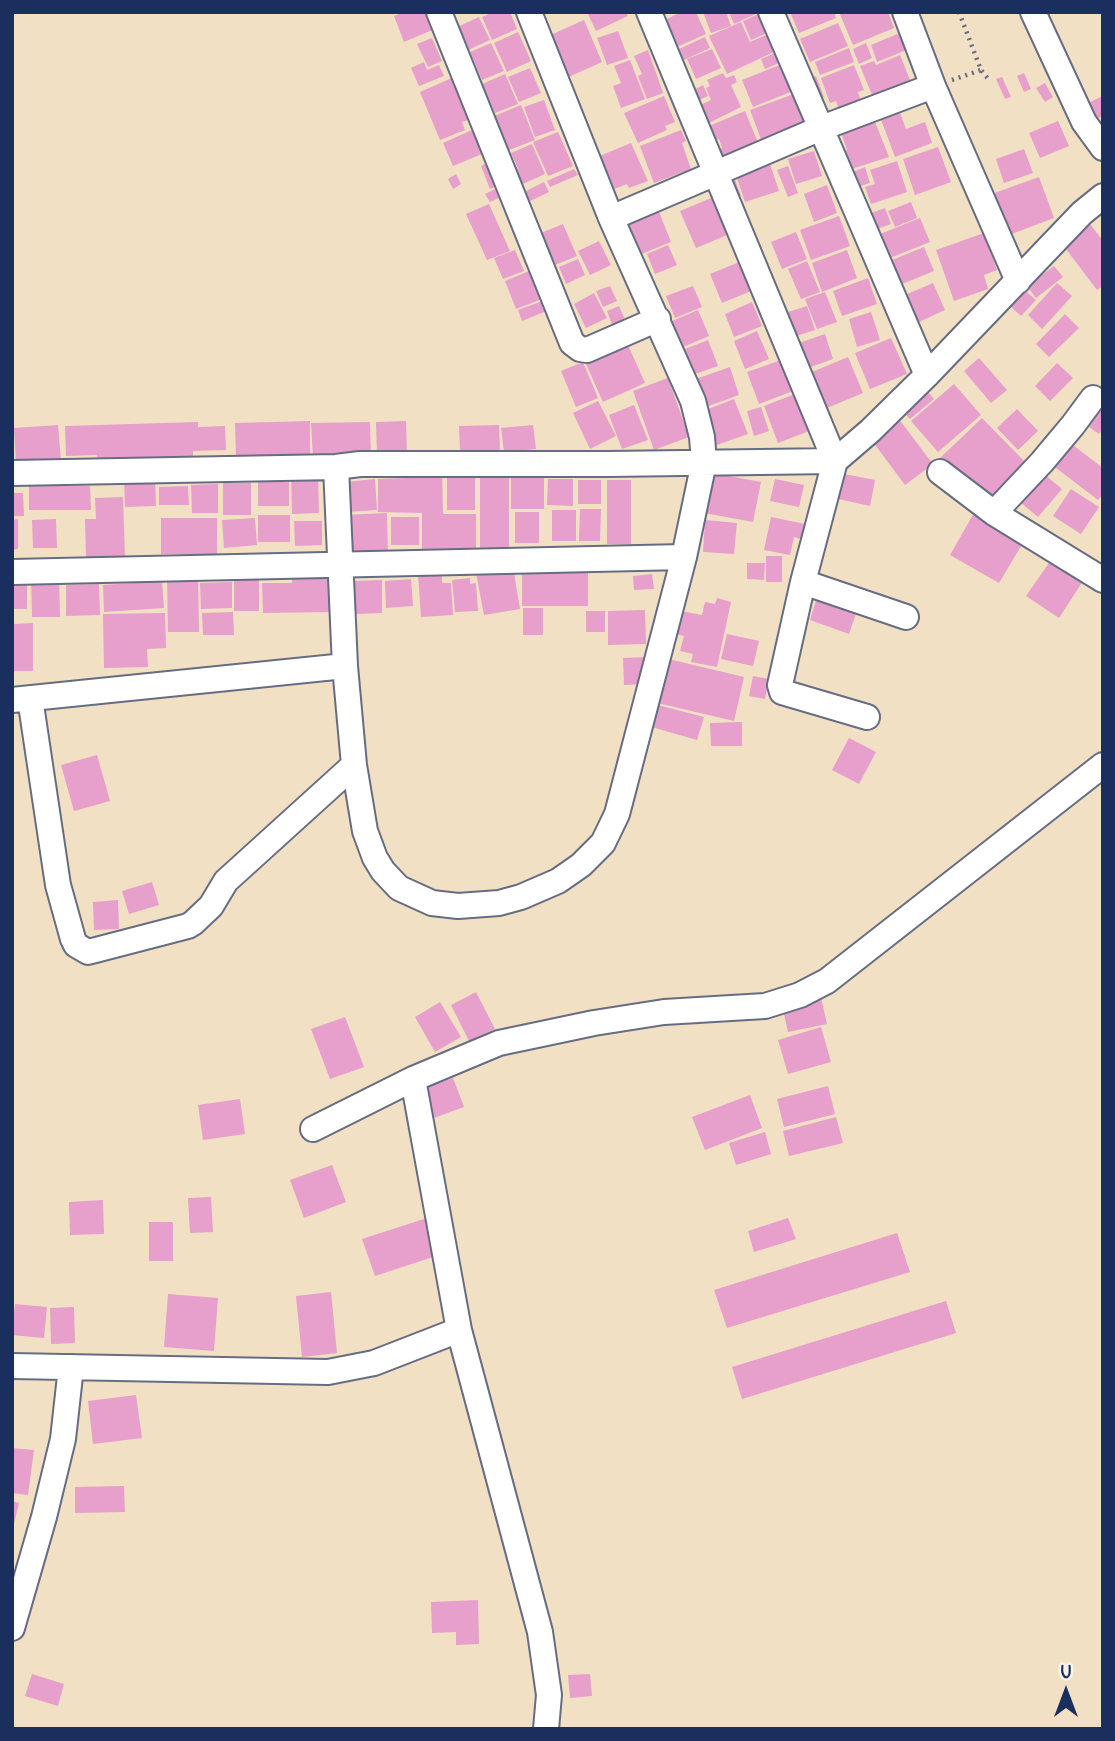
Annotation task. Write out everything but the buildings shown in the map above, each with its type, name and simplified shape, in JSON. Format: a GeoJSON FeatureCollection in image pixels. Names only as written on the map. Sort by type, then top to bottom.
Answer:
{"type":"FeatureCollection","features":[{"type":"Feature","properties":{"kind":"street"},"geometry":{"type":"LineString","coordinates":[[439,12],[572,343],[587,350],[657,319]]}},
{"type":"Feature","properties":{"kind":"street"},"geometry":{"type":"LineString","coordinates":[[336,467],[345,666],[354,765],[365,831],[375,858],[399,888],[432,903],[479,906],[521,897],[558,881],[581,865],[603,844],[617,814],[684,557],[704,462],[699,418],[611,218],[529,12]]}},
{"type":"Feature","properties":{"kind":"street"},"geometry":{"type":"LineString","coordinates":[[649,12],[718,173],[835,461]]}},
{"type":"Feature","properties":{"kind":"street"},"geometry":{"type":"LineString","coordinates":[[771,12],[927,375]]}},
{"type":"Feature","properties":{"kind":"street"},"geometry":{"type":"LineString","coordinates":[[905,12],[933,86],[1018,281]]}},
{"type":"Feature","properties":{"kind":"street"},"geometry":{"type":"LineString","coordinates":[[1033,12],[1084,122],[1103,148]]}},
{"type":"Feature","properties":{"kind":"street"},"geometry":{"type":"LineString","coordinates":[[611,218],[819,129],[933,86]]}},
{"type":"Feature","properties":{"kind":"street"},"geometry":{"type":"LineString","coordinates":[[867,717],[782,692],[780,685],[803,582],[835,461],[927,375],[1082,213],[1103,195]]}},
{"type":"Feature","properties":{"kind":"street"},"geometry":{"type":"LineString","coordinates":[[994,513],[1042,462],[1093,398]]}},
{"type":"Feature","properties":{"kind":"street"},"geometry":{"type":"LineString","coordinates":[[12,473],[336,467],[360,464],[835,461]]}},
{"type":"Feature","properties":{"kind":"street"},"geometry":{"type":"LineString","coordinates":[[940,472],[994,513],[1103,580]]}},
{"type":"Feature","properties":{"kind":"street"},"geometry":{"type":"LineString","coordinates":[[12,572],[684,557]]}},
{"type":"Feature","properties":{"kind":"street"},"geometry":{"type":"LineString","coordinates":[[803,582],[906,617]]}},
{"type":"Feature","properties":{"kind":"street"},"geometry":{"type":"LineString","coordinates":[[345,666],[21,699],[58,885],[73,939],[80,949],[88,952],[193,923],[211,906],[226,881],[354,765]]}},
{"type":"Feature","properties":{"kind":"street"},"geometry":{"type":"LineString","coordinates":[[313,1129],[413,1079],[499,1043],[664,1012],[765,1006],[800,995],[827,981],[1103,765]]}},
{"type":"Feature","properties":{"kind":"street"},"geometry":{"type":"LineString","coordinates":[[413,1079],[459,1330],[540,1632],[549,1695],[546,1729]]}},
{"type":"Feature","properties":{"kind":"street"},"geometry":{"type":"LineString","coordinates":[[12,1366],[328,1373],[374,1363],[459,1330]]}},
{"type":"Feature","properties":{"kind":"street"},"geometry":{"type":"LineString","coordinates":[[12,1628],[63,1439],[71,1367]]}},
{"type":"Feature","properties":{"kind":"path"},"geometry":{"type":"LineString","coordinates":[[959,12],[981,69],[990,81]]}}]}
